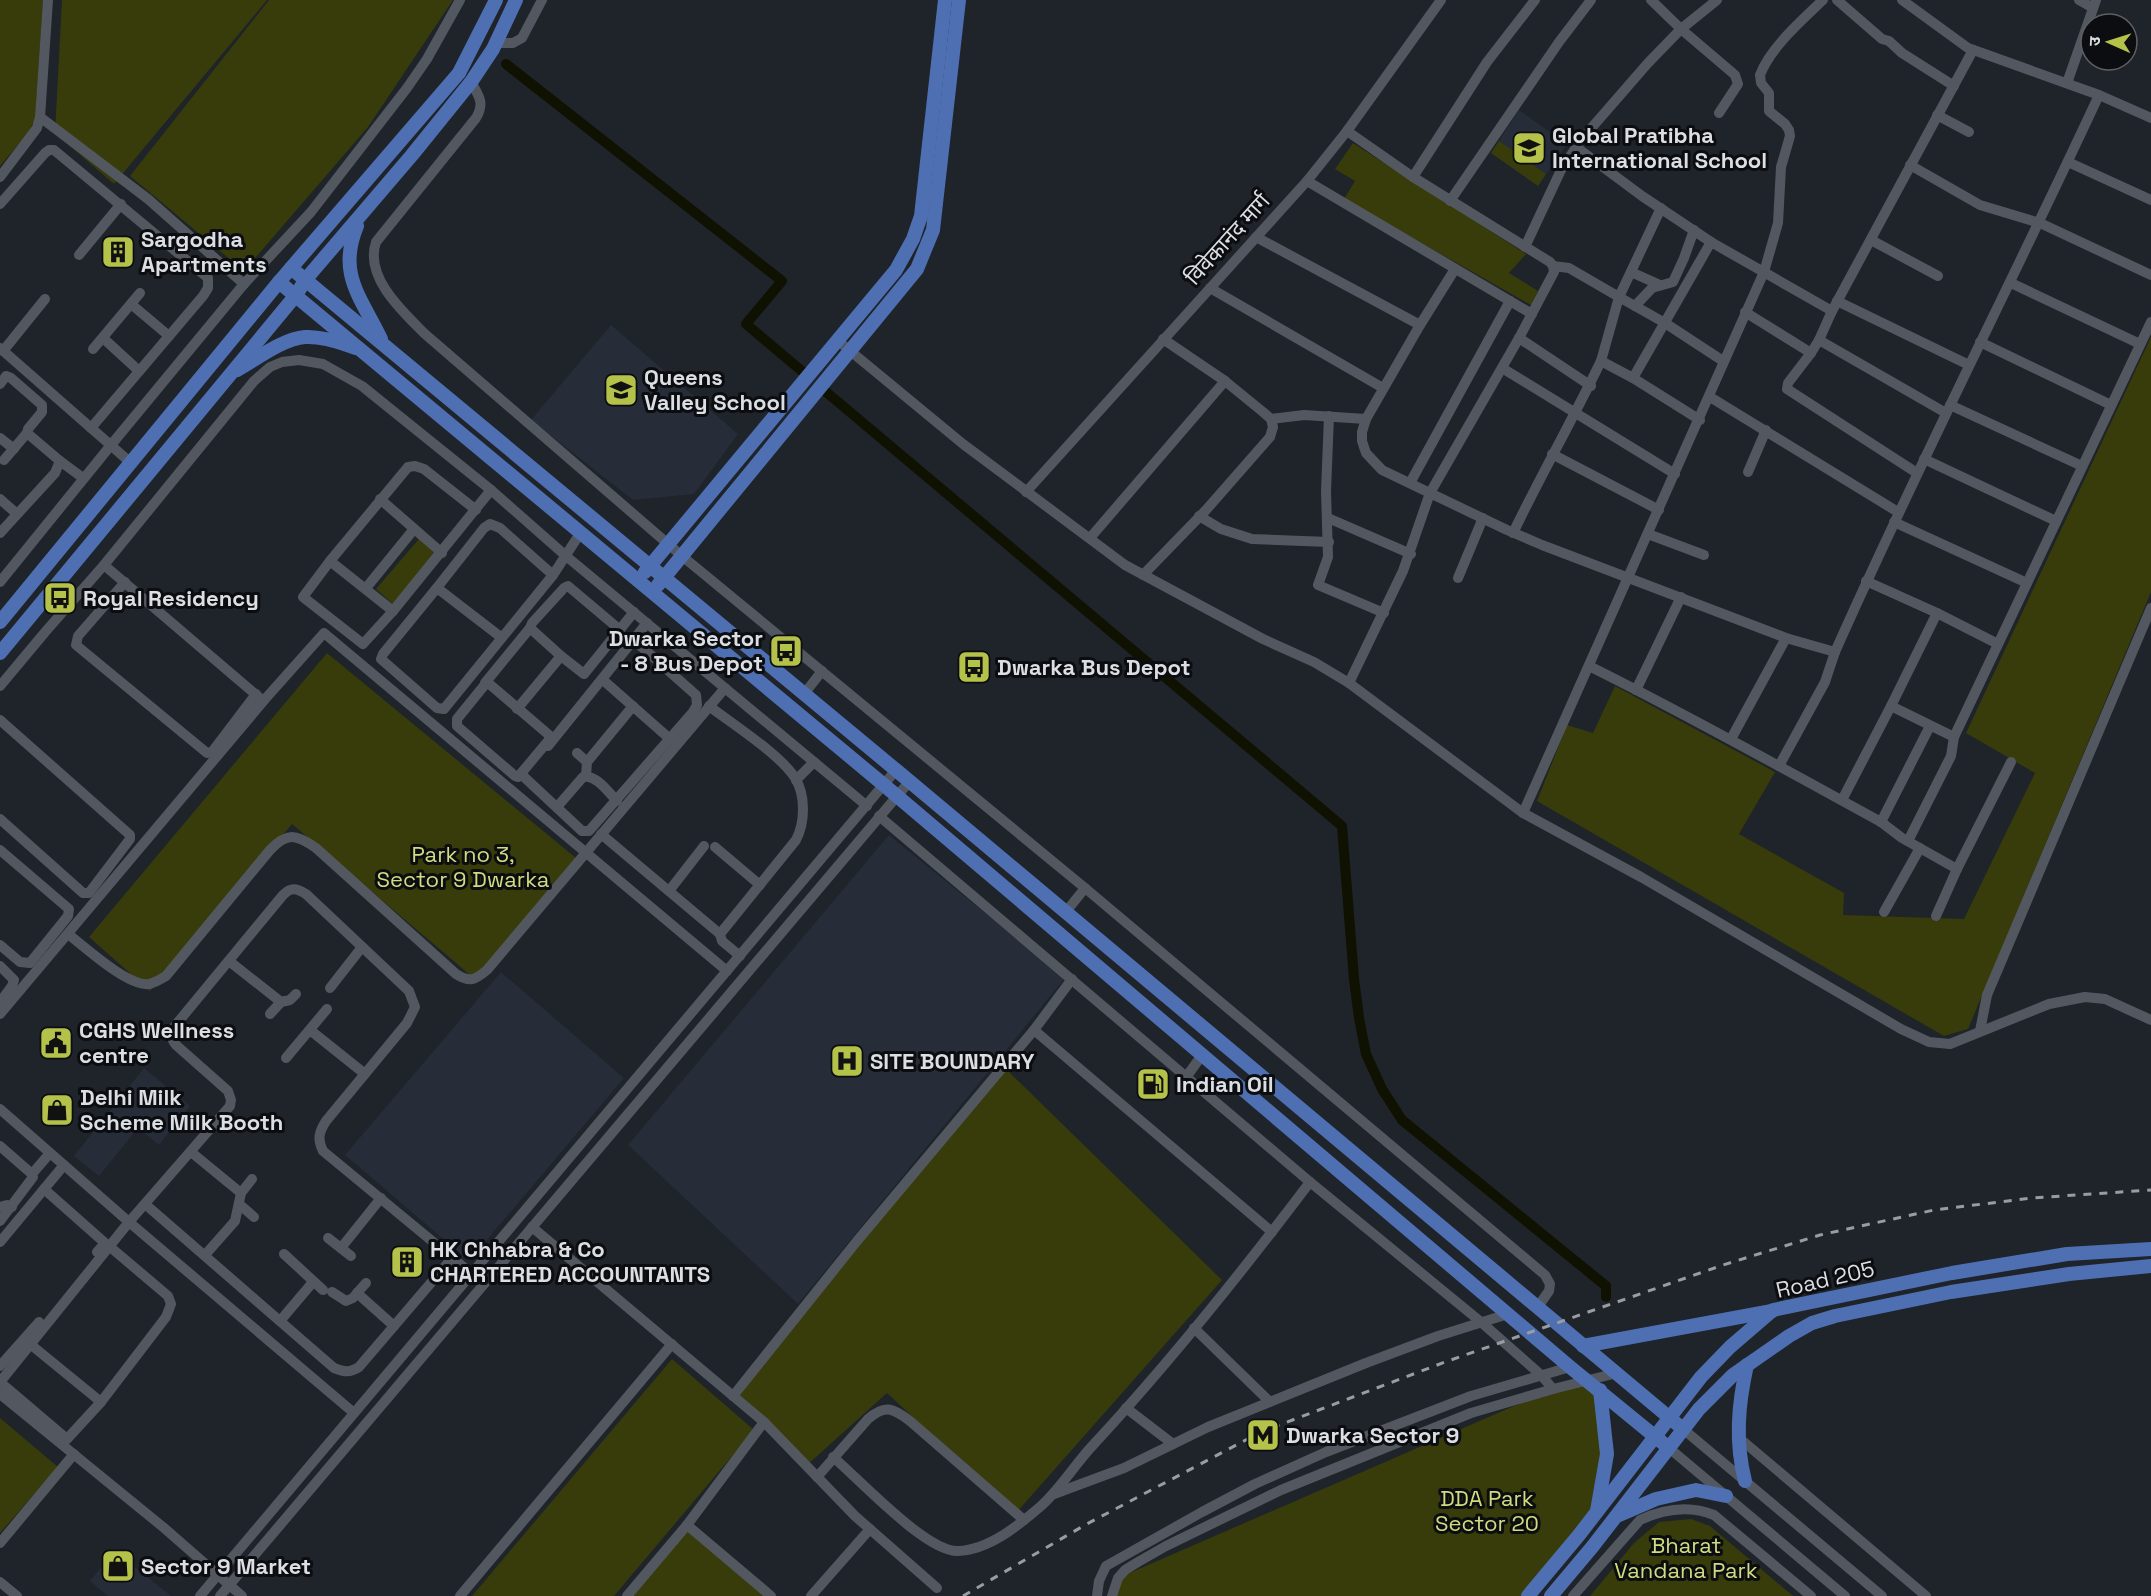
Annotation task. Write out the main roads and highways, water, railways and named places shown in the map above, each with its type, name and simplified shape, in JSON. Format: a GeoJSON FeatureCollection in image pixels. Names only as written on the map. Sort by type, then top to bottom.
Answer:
{"type":"FeatureCollection","features":[{"type":"Feature","properties":{"kind":"main road"},"geometry":{"type":"LineString","coordinates":[[0,622],[291,267],[459,73],[496,0]]}},
{"type":"Feature","properties":{"kind":"main road"},"geometry":{"type":"LineString","coordinates":[[0,651],[471,82],[496,43],[516,0]]}},
{"type":"Feature","properties":{"kind":"main road"},"geometry":{"type":"LineString","coordinates":[[637,580],[896,270],[909,247],[921,216],[945,0]]}},
{"type":"Feature","properties":{"kind":"main road"},"geometry":{"type":"LineString","coordinates":[[652,592],[917,269],[933,230],[959,0]]}},
{"type":"Feature","properties":{"kind":"main road"},"geometry":{"type":"LineString","coordinates":[[363,213],[351,241],[348,265],[354,288],[382,343]]}},
{"type":"Feature","properties":{"kind":"main road"},"geometry":{"type":"LineString","coordinates":[[291,267],[1683,1429]]}},
{"type":"Feature","properties":{"kind":"main road"},"geometry":{"type":"LineString","coordinates":[[279,282],[884,785],[1570,1367],[1669,1448]]}},
{"type":"Feature","properties":{"kind":"main road"},"geometry":{"type":"LineString","coordinates":[[230,374],[281,345],[304,337],[326,339],[361,349]]}},
{"type":"Feature","properties":{"kind":"main road","name":"Road 205"},"geometry":{"type":"LineString","coordinates":[[1528,1596],[1596,1514],[1701,1377],[1730,1347],[1773,1310],[1952,1273],[2067,1254],[2151,1249]]}},
{"type":"Feature","properties":{"kind":"main road","name":"Road 205"},"geometry":{"type":"LineString","coordinates":[[1551,1596],[1699,1409],[1733,1375],[1812,1323],[1835,1316],[1951,1292],[2069,1274],[2151,1266]]}},
{"type":"Feature","properties":{"kind":"main road"},"geometry":{"type":"LineString","coordinates":[[1582,1346],[1773,1310]]}},
{"type":"Feature","properties":{"kind":"main road"},"geometry":{"type":"LineString","coordinates":[[1745,1481],[1739,1459],[1738,1437],[1741,1391],[1747,1365]]}},
{"type":"Feature","properties":{"kind":"main road"},"geometry":{"type":"LineString","coordinates":[[1595,1386],[1607,1454],[1596,1514]]}},
{"type":"Feature","properties":{"kind":"main road"},"geometry":{"type":"LineString","coordinates":[[1615,1517],[1656,1499],[1696,1490],[1726,1496]]}},
{"type":"Feature","properties":{"kind":"waterway"},"geometry":{"type":"LineString","coordinates":[[506,64],[782,281],[746,324],[803,372]]}},
{"type":"Feature","properties":{"kind":"waterway"},"geometry":{"type":"LineString","coordinates":[[825,391],[1342,826],[1359,1018],[1366,1054],[1382,1089],[1402,1120],[1606,1286],[1606,1297]]}},
{"type":"Feature","properties":{"kind":"railway"},"geometry":{"type":"LineString","coordinates":[[963,1596],[1085,1525],[1261,1432],[1445,1362],[1723,1265],[1820,1235],[1934,1210],[2032,1198],[2151,1190]]}},
{"type":"Feature","properties":{"kind":"place","name":"Global Pratibha International School"},"geometry":{"type":"Point","coordinates":[1529,148]}},
{"type":"Feature","properties":{"kind":"place","name":"Sargodha Apartments"},"geometry":{"type":"Point","coordinates":[118,252]}},
{"type":"Feature","properties":{"kind":"place","name":"Queens Valley School"},"geometry":{"type":"Point","coordinates":[621,390]}},
{"type":"Feature","properties":{"kind":"place","name":"Royal Residency"},"geometry":{"type":"Point","coordinates":[60,598]}},
{"type":"Feature","properties":{"kind":"place","name":"Dwarka Sector - 8 Bus Depot"},"geometry":{"type":"Point","coordinates":[786,651]}},
{"type":"Feature","properties":{"kind":"place","name":"Dwarka Bus Depot"},"geometry":{"type":"Point","coordinates":[974,667]}},
{"type":"Feature","properties":{"kind":"place","name":"CGHS Wellness centre"},"geometry":{"type":"Point","coordinates":[56,1043]}},
{"type":"Feature","properties":{"kind":"place","name":"SITE BOUNDARY"},"geometry":{"type":"Point","coordinates":[847,1061]}},
{"type":"Feature","properties":{"kind":"place","name":"Indian Oil"},"geometry":{"type":"Point","coordinates":[1153,1084]}},
{"type":"Feature","properties":{"kind":"place","name":"Delhi Milk Scheme Milk Booth"},"geometry":{"type":"Point","coordinates":[57,1110]}},
{"type":"Feature","properties":{"kind":"place","name":"HK Chhabra & Co CHARTERED ACCOUNTANTS"},"geometry":{"type":"Point","coordinates":[407,1262]}},
{"type":"Feature","properties":{"kind":"place","name":"Dwarka Sector 9"},"geometry":{"type":"Point","coordinates":[1263,1435]}},
{"type":"Feature","properties":{"kind":"place","name":"Sector 9 Market"},"geometry":{"type":"Point","coordinates":[118,1566]}},
{"type":"Feature","properties":{"kind":"park label","name":"Park no 3, Sector 9 Dwarka"},"geometry":{"type":"Point","coordinates":[463,866]}},
{"type":"Feature","properties":{"kind":"park label","name":"DDA Park Sector 20"},"geometry":{"type":"Point","coordinates":[1487,1510]}},
{"type":"Feature","properties":{"kind":"park label","name":"Bharat Vandana Park"},"geometry":{"type":"Point","coordinates":[1686,1558]}}]}
